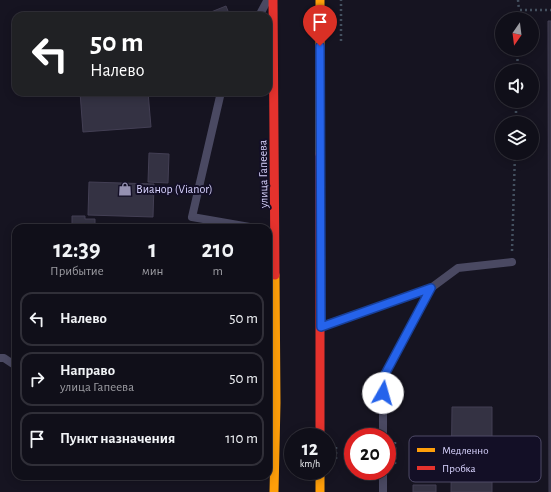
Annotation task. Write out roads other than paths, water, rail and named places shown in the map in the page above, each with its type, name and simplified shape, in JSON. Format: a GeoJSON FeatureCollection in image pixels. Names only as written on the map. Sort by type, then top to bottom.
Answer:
{"type":"FeatureCollection","features":[{"type":"Feature","properties":{"kind":"highway","name":"улица Гапеева"},"geometry":{"type":"LineString","coordinates":[[273,0],[272,403],[274,492]]}},
{"type":"Feature","properties":{"kind":"highway"},"geometry":{"type":"LineString","coordinates":[[320,0],[320,428]]}},
{"type":"Feature","properties":{"kind":"highway"},"geometry":{"type":"LineString","coordinates":[[320,480],[320,492]]}},
{"type":"Feature","properties":{"kind":"lane"},"geometry":{"type":"LineString","coordinates":[[260,12],[268,0]]}},
{"type":"Feature","properties":{"kind":"lane"},"geometry":{"type":"LineString","coordinates":[[220,96],[192,217],[233,224]]}},
{"type":"Feature","properties":{"kind":"lane"},"geometry":{"type":"LineString","coordinates":[[321,327],[431,288],[458,268],[512,262]]}},
{"type":"Feature","properties":{"kind":"lane"},"geometry":{"type":"LineString","coordinates":[[383,428],[383,378],[431,288]]}},
{"type":"Feature","properties":{"kind":"lane"},"geometry":{"type":"LineString","coordinates":[[0,358],[4,358],[12,363]]}},
{"type":"Feature","properties":{"kind":"lane"},"geometry":{"type":"LineString","coordinates":[[383,480],[383,492]]}},
{"type":"Feature","properties":{"kind":"place","name":"Вианор (Vianor)"},"geometry":{"type":"Point","coordinates":[125,189]}}]}
